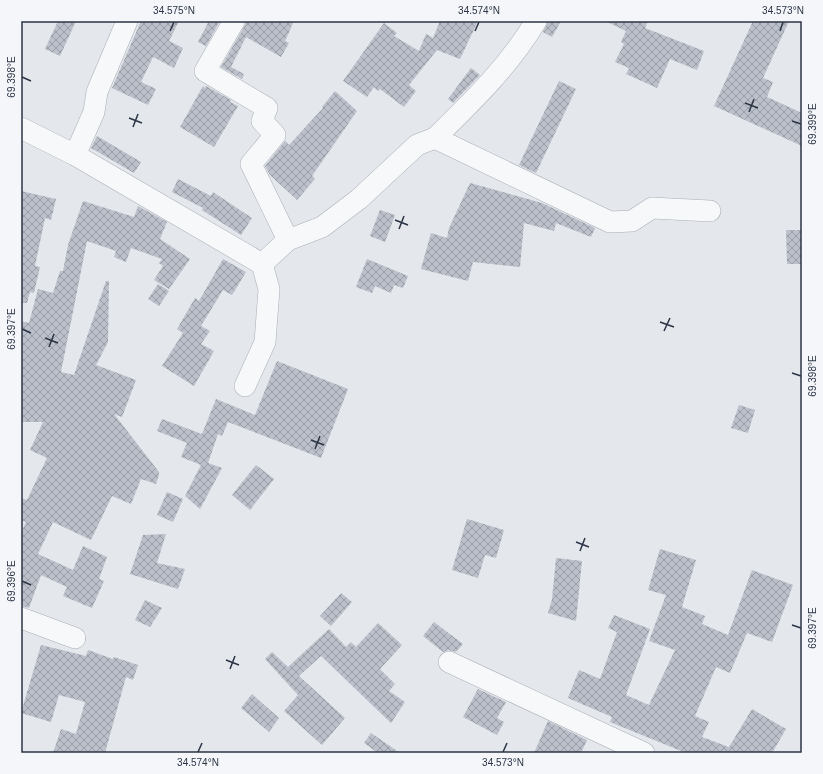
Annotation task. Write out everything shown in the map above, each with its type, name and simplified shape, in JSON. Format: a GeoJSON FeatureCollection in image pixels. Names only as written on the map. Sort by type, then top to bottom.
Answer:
{"type":"FeatureCollection","features":[{"type":"Feature","properties":{"kind":"street"},"geometry":{"type":"LineString","coordinates":[[75,155],[94,112],[97,92],[127,21]]}},
{"type":"Feature","properties":{"kind":"street"},"geometry":{"type":"LineString","coordinates":[[234,21],[205,71],[267,108],[262,121],[275,135],[251,164],[288,240]]}},
{"type":"Feature","properties":{"kind":"street"},"geometry":{"type":"LineString","coordinates":[[262,264],[288,240],[322,227],[359,199],[398,161],[417,145],[436,138],[489,85],[523,43],[536,21]]}},
{"type":"Feature","properties":{"kind":"street"},"geometry":{"type":"LineString","coordinates":[[21,128],[75,155],[262,264],[270,289],[265,342],[245,386]]}},
{"type":"Feature","properties":{"kind":"street"},"geometry":{"type":"LineString","coordinates":[[436,138],[610,222],[632,221],[652,208],[710,211]]}},
{"type":"Feature","properties":{"kind":"street"},"geometry":{"type":"LineString","coordinates":[[21,618],[75,638]]}},
{"type":"Feature","properties":{"kind":"street"},"geometry":{"type":"LineString","coordinates":[[449,662],[644,753]]}},
{"type":"Feature","properties":{"kind":"building"},"geometry":{"type":"Polygon","coordinates":[[[58,21],[76,21],[60,56],[45,49],[58,21]]]}},
{"type":"Feature","properties":{"kind":"building"},"geometry":{"type":"Polygon","coordinates":[[[141,21],[179,21],[169,41],[183,48],[174,68],[153,57],[141,82],[156,89],[148,105],[112,88],[141,21]]]}},
{"type":"Feature","properties":{"kind":"building"},"geometry":{"type":"Polygon","coordinates":[[[209,21],[220,21],[206,46],[198,42],[209,21]]]}},
{"type":"Feature","properties":{"kind":"building"},"geometry":{"type":"Polygon","coordinates":[[[246,21],[294,21],[285,41],[289,43],[281,57],[246,37],[231,67],[244,74],[242,79],[221,67],[246,21]]]}},
{"type":"Feature","properties":{"kind":"building"},"geometry":{"type":"Polygon","coordinates":[[[440,21],[478,21],[460,59],[437,50],[409,85],[416,91],[404,107],[380,89],[378,91],[374,87],[367,97],[343,81],[384,23],[397,33],[394,36],[419,51],[426,34],[433,38],[440,21]]]}},
{"type":"Feature","properties":{"kind":"building"},"geometry":{"type":"Polygon","coordinates":[[[548,21],[561,21],[552,37],[543,32],[548,21]]]}},
{"type":"Feature","properties":{"kind":"building"},"geometry":{"type":"Polygon","coordinates":[[[605,21],[648,21],[645,28],[704,51],[697,70],[670,59],[657,88],[626,74],[629,68],[615,62],[624,44],[621,42],[626,31],[605,21]]]}},
{"type":"Feature","properties":{"kind":"building"},"geometry":{"type":"Polygon","coordinates":[[[753,21],[789,21],[763,78],[773,82],[767,97],[802,113],[802,146],[714,106],[753,21]]]}},
{"type":"Feature","properties":{"kind":"building"},"geometry":{"type":"Polygon","coordinates":[[[471,68],[480,75],[453,103],[448,99],[471,68]]]}},
{"type":"Feature","properties":{"kind":"building"},"geometry":{"type":"Polygon","coordinates":[[[559,81],[576,89],[536,173],[519,165],[559,81]]]}},
{"type":"Feature","properties":{"kind":"building"},"geometry":{"type":"Polygon","coordinates":[[[203,86],[205,88],[206,86],[231,100],[230,102],[238,106],[214,147],[180,127],[203,86]]]}},
{"type":"Feature","properties":{"kind":"building"},"geometry":{"type":"Polygon","coordinates":[[[335,91],[357,111],[312,176],[315,179],[297,200],[270,175],[265,166],[285,141],[289,145],[323,108],[322,107],[335,91]]]}},
{"type":"Feature","properties":{"kind":"building"},"geometry":{"type":"Polygon","coordinates":[[[97,136],[141,162],[134,173],[91,148],[97,136]]]}},
{"type":"Feature","properties":{"kind":"building"},"geometry":{"type":"Polygon","coordinates":[[[178,179],[211,196],[213,192],[252,218],[241,235],[202,210],[203,208],[172,192],[178,179]]]}},
{"type":"Feature","properties":{"kind":"building"},"geometry":{"type":"Polygon","coordinates":[[[470,183],[542,203],[595,228],[591,237],[556,223],[554,231],[524,223],[520,267],[473,262],[468,281],[421,269],[431,233],[447,238],[449,228],[470,183]]]}},
{"type":"Feature","properties":{"kind":"building"},"geometry":{"type":"Polygon","coordinates":[[[21,191],[56,199],[51,220],[45,218],[35,266],[40,267],[34,293],[30,292],[27,303],[21,303],[21,191]]]}},
{"type":"Feature","properties":{"kind":"building"},"geometry":{"type":"Polygon","coordinates":[[[83,201],[134,217],[138,206],[167,222],[160,239],[190,259],[169,289],[154,280],[163,266],[159,263],[162,259],[131,248],[126,262],[114,257],[116,251],[87,241],[61,372],[74,375],[106,281],[109,281],[108,342],[96,365],[136,380],[122,417],[114,414],[159,472],[159,475],[156,484],[141,479],[131,504],[112,496],[91,540],[53,522],[38,554],[73,570],[83,546],[107,557],[99,579],[104,581],[92,608],[63,596],[67,587],[41,575],[29,608],[21,606],[21,533],[26,522],[21,520],[21,498],[27,500],[47,458],[30,450],[43,422],[21,422],[21,321],[29,323],[38,289],[53,293],[60,271],[63,271],[68,245],[83,201]]]}},
{"type":"Feature","properties":{"kind":"building"},"geometry":{"type":"Polygon","coordinates":[[[380,210],[395,215],[385,242],[370,236],[380,210]]]}},
{"type":"Feature","properties":{"kind":"building"},"geometry":{"type":"Polygon","coordinates":[[[786,230],[802,230],[801,264],[787,264],[786,230]]]}},
{"type":"Feature","properties":{"kind":"building"},"geometry":{"type":"Polygon","coordinates":[[[223,259],[246,272],[232,295],[223,290],[201,326],[210,331],[201,344],[214,351],[194,386],[162,366],[183,333],[177,329],[195,298],[199,301],[223,259]]]}},
{"type":"Feature","properties":{"kind":"building"},"geometry":{"type":"Polygon","coordinates":[[[367,259],[408,276],[403,288],[394,285],[391,293],[375,286],[372,293],[356,287],[367,259]]]}},
{"type":"Feature","properties":{"kind":"building"},"geometry":{"type":"Polygon","coordinates":[[[158,284],[169,291],[159,306],[148,299],[158,284]]]}},
{"type":"Feature","properties":{"kind":"building"},"geometry":{"type":"Polygon","coordinates":[[[277,361],[348,389],[321,458],[228,422],[222,436],[218,434],[208,463],[222,468],[200,509],[185,496],[201,465],[181,457],[187,443],[157,431],[162,419],[202,434],[216,399],[255,415],[277,361]]]}},
{"type":"Feature","properties":{"kind":"building"},"geometry":{"type":"Polygon","coordinates":[[[739,405],[755,410],[748,433],[731,428],[739,405]]]}},
{"type":"Feature","properties":{"kind":"building"},"geometry":{"type":"Polygon","coordinates":[[[256,465],[274,479],[250,510],[232,495],[256,465]]]}},
{"type":"Feature","properties":{"kind":"building"},"geometry":{"type":"Polygon","coordinates":[[[167,492],[183,499],[173,522],[157,515],[167,492]]]}},
{"type":"Feature","properties":{"kind":"building"},"geometry":{"type":"Polygon","coordinates":[[[467,519],[504,530],[496,558],[485,555],[478,578],[452,570],[467,519]]]}},
{"type":"Feature","properties":{"kind":"building"},"geometry":{"type":"Polygon","coordinates":[[[166,534],[157,563],[185,569],[178,589],[130,574],[143,535],[166,534]]]}},
{"type":"Feature","properties":{"kind":"building"},"geometry":{"type":"Polygon","coordinates":[[[660,549],[696,560],[682,607],[705,616],[702,624],[728,635],[752,570],[793,585],[772,642],[747,633],[730,673],[716,667],[695,716],[709,722],[702,737],[729,747],[752,709],[786,729],[772,753],[686,753],[610,722],[612,717],[568,698],[579,670],[600,679],[617,632],[608,628],[614,615],[650,629],[626,695],[649,705],[675,650],[649,641],[666,595],[648,590],[660,549]]]}},
{"type":"Feature","properties":{"kind":"building"},"geometry":{"type":"Polygon","coordinates":[[[556,558],[582,561],[576,621],[548,613],[552,599],[556,558]]]}},
{"type":"Feature","properties":{"kind":"building"},"geometry":{"type":"Polygon","coordinates":[[[341,593],[352,602],[331,626],[320,616],[341,593]]]}},
{"type":"Feature","properties":{"kind":"building"},"geometry":{"type":"Polygon","coordinates":[[[145,600],[162,608],[150,627],[135,620],[145,600]]]}},
{"type":"Feature","properties":{"kind":"building"},"geometry":{"type":"Polygon","coordinates":[[[434,622],[463,644],[456,652],[448,650],[443,652],[423,636],[434,622]]]}},
{"type":"Feature","properties":{"kind":"building"},"geometry":{"type":"Polygon","coordinates":[[[378,623],[402,645],[380,669],[395,684],[389,691],[405,702],[391,723],[321,656],[299,676],[345,718],[322,745],[284,711],[298,695],[265,659],[272,652],[288,667],[329,629],[346,647],[351,642],[356,647],[378,623]]]}},
{"type":"Feature","properties":{"kind":"building"},"geometry":{"type":"Polygon","coordinates":[[[41,645],[86,656],[88,650],[113,659],[114,657],[138,665],[133,680],[126,677],[105,753],[53,753],[61,729],[76,734],[85,702],[59,695],[51,722],[21,713],[41,645]]]}},
{"type":"Feature","properties":{"kind":"building"},"geometry":{"type":"Polygon","coordinates":[[[478,689],[506,702],[497,718],[504,722],[497,735],[463,717],[478,689]]]}},
{"type":"Feature","properties":{"kind":"building"},"geometry":{"type":"Polygon","coordinates":[[[252,694],[279,718],[269,732],[241,708],[252,694]]]}},
{"type":"Feature","properties":{"kind":"building"},"geometry":{"type":"Polygon","coordinates":[[[548,721],[587,740],[581,753],[534,753],[548,721]]]}},
{"type":"Feature","properties":{"kind":"building"},"geometry":{"type":"Polygon","coordinates":[[[371,733],[400,753],[378,753],[364,743],[371,733]]]}}]}
